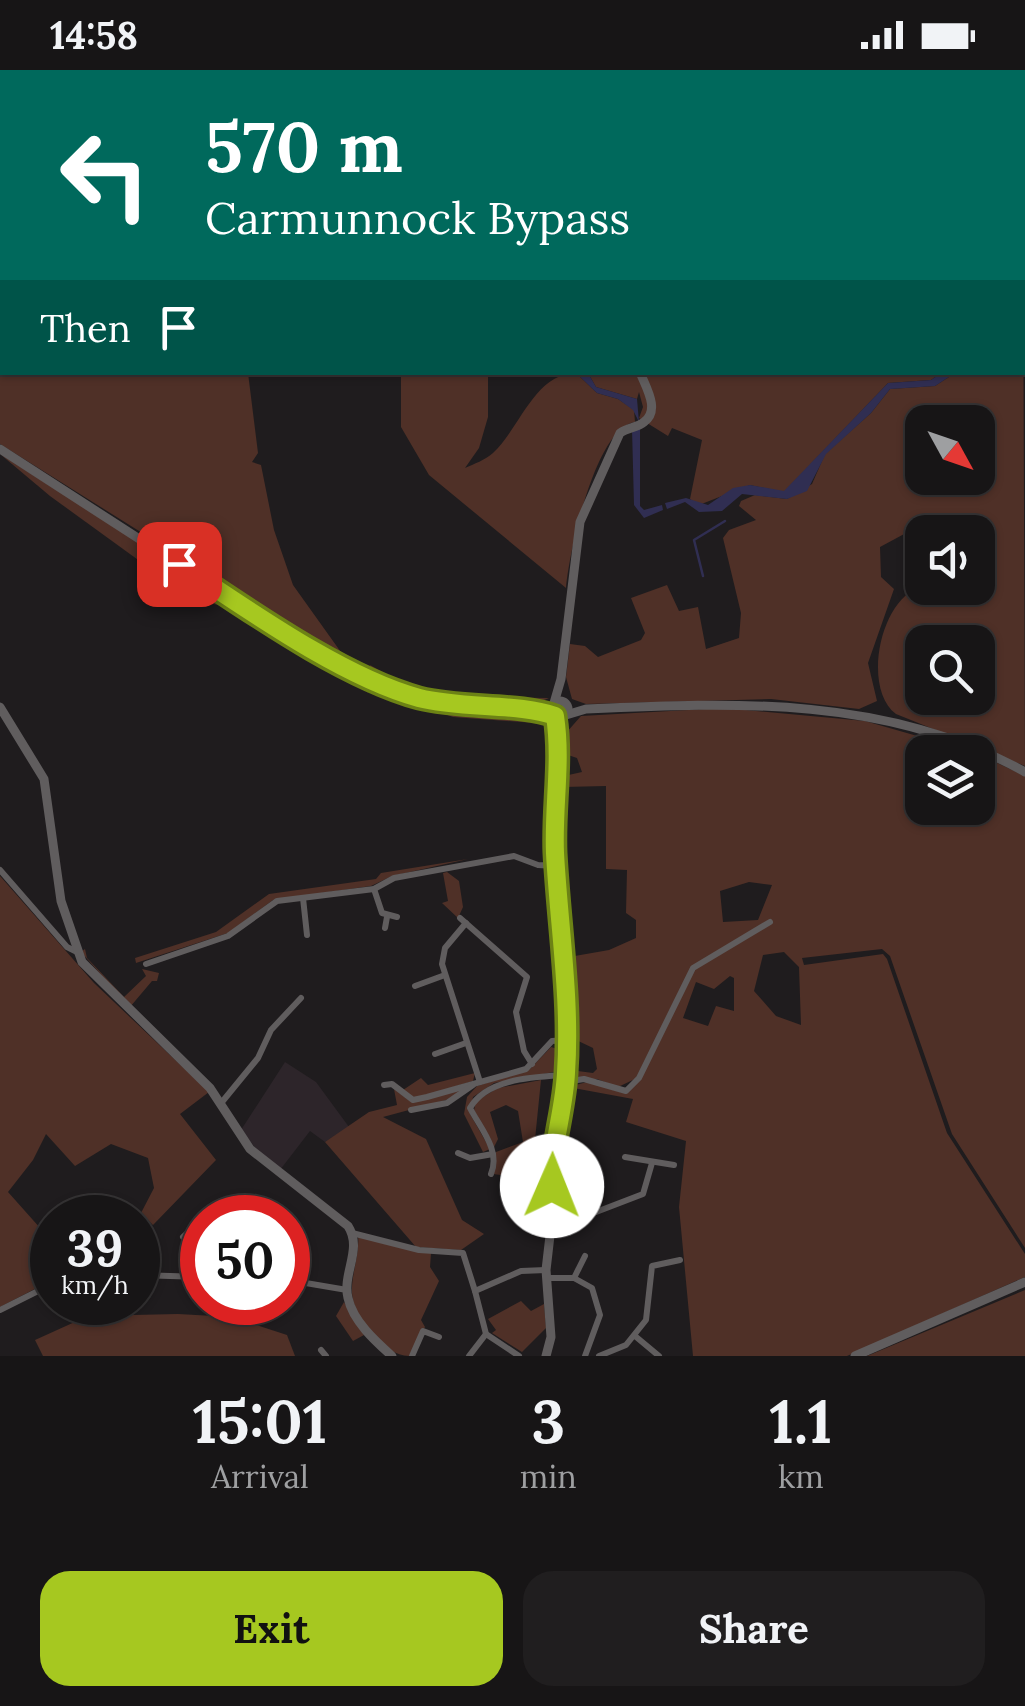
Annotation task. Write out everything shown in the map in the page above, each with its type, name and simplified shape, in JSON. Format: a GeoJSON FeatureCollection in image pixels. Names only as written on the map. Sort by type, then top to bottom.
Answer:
{"type":"FeatureCollection","features":[{"type":"Feature","properties":{"kind":"main road"},"geometry":{"type":"LineString","coordinates":[[546,1356],[551,1336],[546,1274],[553,1217],[552,1148],[566,1078],[567,962],[556,866],[561,679],[580,522],[614,445],[648,419],[652,403],[641,375]]}},
{"type":"Feature","properties":{"kind":"main road"},"geometry":{"type":"LineString","coordinates":[[0,449],[209,584],[367,678],[415,697],[458,706],[538,710],[717,704],[823,709],[918,729],[1025,772]]}},
{"type":"Feature","properties":{"kind":"main road"},"geometry":{"type":"LineString","coordinates":[[0,708],[44,779],[60,902],[77,952],[90,972],[222,1102],[250,1149],[352,1233],[348,1302],[364,1328],[392,1356]]}},
{"type":"Feature","properties":{"kind":"main road"},"geometry":{"type":"LineString","coordinates":[[855,1356],[1025,1282]]}},
{"type":"Feature","properties":{"kind":"street"},"geometry":{"type":"LineString","coordinates":[[152,966],[228,936],[277,901],[374,889],[394,878],[514,856],[542,866],[556,866]]}},
{"type":"Feature","properties":{"kind":"street"},"geometry":{"type":"LineString","coordinates":[[0,870],[67,947],[77,952]]}},
{"type":"Feature","properties":{"kind":"street"},"geometry":{"type":"LineString","coordinates":[[374,889],[378,907],[387,917],[397,917]]}},
{"type":"Feature","properties":{"kind":"street"},"geometry":{"type":"LineString","coordinates":[[303,898],[309,920],[307,935]]}},
{"type":"Feature","properties":{"kind":"street"},"geometry":{"type":"LineString","coordinates":[[385,928],[387,917]]}},
{"type":"Feature","properties":{"kind":"street"},"geometry":{"type":"LineString","coordinates":[[477,1083],[444,974],[446,948],[463,921],[527,977],[516,1012],[524,1051],[532,1064]]}},
{"type":"Feature","properties":{"kind":"street"},"geometry":{"type":"LineString","coordinates":[[491,1174],[493,1154],[470,1108],[476,1098],[494,1087],[566,1078],[626,1091],[639,1078],[693,968],[770,922]]}},
{"type":"Feature","properties":{"kind":"street"},"geometry":{"type":"LineString","coordinates":[[414,986],[444,974]]}},
{"type":"Feature","properties":{"kind":"street"},"geometry":{"type":"LineString","coordinates":[[222,1102],[258,1058],[271,1030],[290,1005],[301,998]]}},
{"type":"Feature","properties":{"kind":"street"},"geometry":{"type":"LineString","coordinates":[[384,1085],[392,1084],[413,1100],[532,1064],[549,1043],[566,1040]]}},
{"type":"Feature","properties":{"kind":"street"},"geometry":{"type":"LineString","coordinates":[[436,1054],[466,1043]]}},
{"type":"Feature","properties":{"kind":"street"},"geometry":{"type":"LineString","coordinates":[[411,1110],[448,1103],[477,1083]]}},
{"type":"Feature","properties":{"kind":"street"},"geometry":{"type":"LineString","coordinates":[[458,1153],[470,1158],[493,1154]]}},
{"type":"Feature","properties":{"kind":"street"},"geometry":{"type":"LineString","coordinates":[[625,1157],[674,1165]]}},
{"type":"Feature","properties":{"kind":"street"},"geometry":{"type":"LineString","coordinates":[[553,1217],[582,1217],[643,1194],[652,1163]]}},
{"type":"Feature","properties":{"kind":"street"},"geometry":{"type":"LineString","coordinates":[[352,1233],[419,1250],[463,1253],[486,1334],[519,1356]]}},
{"type":"Feature","properties":{"kind":"street"},"geometry":{"type":"LineString","coordinates":[[574,1278],[585,1256]]}},
{"type":"Feature","properties":{"kind":"street"},"geometry":{"type":"LineString","coordinates":[[600,1354],[635,1336],[650,1311],[652,1266],[677,1258]]}},
{"type":"Feature","properties":{"kind":"street"},"geometry":{"type":"LineString","coordinates":[[475,1290],[521,1271],[574,1278],[592,1288],[600,1310],[595,1337],[586,1356]]}},
{"type":"Feature","properties":{"kind":"street"},"geometry":{"type":"LineString","coordinates":[[310,1284],[347,1290]]}},
{"type":"Feature","properties":{"kind":"street"},"geometry":{"type":"LineString","coordinates":[[0,1310],[30,1295]]}},
{"type":"Feature","properties":{"kind":"street"},"geometry":{"type":"LineString","coordinates":[[412,1356],[423,1331],[438,1337]]}},
{"type":"Feature","properties":{"kind":"street"},"geometry":{"type":"LineString","coordinates":[[469,1356],[486,1334]]}},
{"type":"Feature","properties":{"kind":"street"},"geometry":{"type":"LineString","coordinates":[[635,1336],[660,1356]]}},
{"type":"Feature","properties":{"kind":"shaded area"},"geometry":{"type":"Polygon","coordinates":[[[0,375],[248,375],[258,453],[252,462],[261,465],[274,530],[293,585],[343,655],[366,673],[0,444],[0,375]]]}},
{"type":"Feature","properties":{"kind":"shaded area"},"geometry":{"type":"Polygon","coordinates":[[[401,375],[488,375],[488,417],[479,448],[465,468],[493,453],[539,392],[562,375],[578,375],[597,393],[618,399],[634,410],[635,422],[621,429],[596,468],[572,548],[566,588],[429,475],[401,427],[401,375]]]}},
{"type":"Feature","properties":{"kind":"shaded area"},"geometry":{"type":"Polygon","coordinates":[[[578,375],[589,375],[596,387],[637,399],[639,422],[633,410],[618,399],[597,393],[578,375]]]}},
{"type":"Feature","properties":{"kind":"shaded area"},"geometry":{"type":"Polygon","coordinates":[[[589,375],[938,375],[931,380],[888,383],[784,492],[750,485],[699,505],[690,499],[702,440],[672,428],[668,436],[639,418],[643,407],[639,392],[637,399],[596,387],[589,375]]]}},
{"type":"Feature","properties":{"kind":"shaded area"},"geometry":{"type":"Polygon","coordinates":[[[938,375],[952,375],[935,386],[890,389],[871,413],[826,454],[807,491],[787,499],[742,494],[722,511],[699,512],[685,502],[667,509],[665,503],[686,498],[708,505],[733,488],[750,485],[784,491],[888,383],[931,380],[938,375]]]}},
{"type":"Feature","properties":{"kind":"shaded area"},"geometry":{"type":"Polygon","coordinates":[[[952,375],[1023,375],[1025,766],[995,754],[995,735],[948,735],[896,714],[880,685],[878,666],[885,627],[905,596],[905,605],[995,605],[995,515],[905,515],[905,534],[880,547],[881,577],[894,589],[868,663],[877,701],[859,709],[771,699],[586,704],[572,699],[566,677],[570,644],[585,646],[598,657],[641,640],[645,633],[631,598],[667,585],[679,611],[698,607],[706,649],[739,638],[741,613],[723,538],[729,530],[756,520],[739,506],[741,501],[755,495],[787,499],[812,484],[825,454],[871,413],[890,389],[935,386],[952,375]]]}},
{"type":"Feature","properties":{"kind":"shaded area"},"geometry":{"type":"Polygon","coordinates":[[[640,427],[640,506],[644,510],[662,505],[663,510],[644,518],[634,505],[632,429],[640,427]]]}},
{"type":"Feature","properties":{"kind":"shaded area"},"geometry":{"type":"Polygon","coordinates":[[[0,454],[248,612],[192,599],[50,496],[0,454]]]}},
{"type":"Feature","properties":{"kind":"shaded area"},"geometry":{"type":"Polygon","coordinates":[[[370,665],[410,687],[461,697],[549,698],[508,707],[461,702],[414,690],[373,676],[370,665]]]}},
{"type":"Feature","properties":{"kind":"shaded area"},"geometry":{"type":"Polygon","coordinates":[[[367,685],[450,709],[552,719],[555,749],[549,724],[453,717],[371,687],[367,693],[367,685]]]}},
{"type":"Feature","properties":{"kind":"shaded area"},"geometry":{"type":"Polygon","coordinates":[[[724,708],[865,721],[914,735],[905,735],[905,825],[995,825],[995,762],[1025,776],[1025,1248],[952,1134],[890,956],[882,949],[802,958],[804,965],[883,954],[887,959],[947,1133],[1025,1254],[1025,1277],[847,1356],[693,1356],[679,1207],[686,1141],[626,1122],[633,1099],[568,1087],[587,1082],[623,1093],[635,1079],[618,1087],[597,1079],[569,1079],[570,1070],[593,1073],[597,1069],[593,1048],[572,1038],[569,957],[609,950],[636,938],[636,920],[626,913],[627,870],[606,869],[606,786],[563,787],[564,776],[582,772],[577,758],[565,754],[566,733],[581,716],[724,708]],[[749,882],[720,891],[723,922],[758,920],[772,885],[749,882]],[[784,952],[763,955],[754,991],[776,1016],[801,1025],[799,967],[784,952]],[[730,976],[714,989],[696,982],[683,1018],[708,1026],[716,1006],[734,1011],[734,978],[730,976]]]}},
{"type":"Feature","properties":{"kind":"shaded area"},"geometry":{"type":"Polygon","coordinates":[[[468,859],[392,876],[371,886],[273,900],[228,933],[136,963],[135,958],[216,932],[269,894],[376,879],[381,873],[468,859]]]}},
{"type":"Feature","properties":{"kind":"shaded area"},"geometry":{"type":"Polygon","coordinates":[[[443,873],[459,881],[463,907],[458,918],[442,903],[448,901],[443,873]]]}},
{"type":"Feature","properties":{"kind":"shaded area"},"geometry":{"type":"Polygon","coordinates":[[[0,876],[94,983],[209,1092],[180,1114],[216,1160],[160,1218],[160,1195],[150,1195],[154,1188],[148,1158],[111,1144],[75,1166],[46,1134],[33,1160],[8,1192],[30,1217],[30,1291],[0,1307],[0,876]]]}},
{"type":"Feature","properties":{"kind":"shaded area"},"geometry":{"type":"Polygon","coordinates":[[[85,949],[87,958],[124,997],[146,976],[142,969],[159,973],[157,981],[152,981],[130,1007],[81,952],[85,949]]]}},
{"type":"Feature","properties":{"kind":"shaded area"},"geometry":{"type":"Polygon","coordinates":[[[551,1047],[561,1050],[559,1071],[494,1083],[473,1097],[470,1114],[490,1149],[483,1152],[464,1114],[467,1097],[477,1086],[530,1069],[551,1047]]]}},
{"type":"Feature","properties":{"kind":"shaded area"},"geometry":{"type":"Polygon","coordinates":[[[285,1062],[316,1082],[349,1127],[325,1142],[310,1131],[280,1170],[261,1155],[241,1130],[285,1062]]]}},
{"type":"Feature","properties":{"kind":"shaded area"},"geometry":{"type":"Polygon","coordinates":[[[475,1073],[473,1081],[414,1099],[403,1090],[421,1078],[428,1085],[475,1073]]]}},
{"type":"Feature","properties":{"kind":"shaded area"},"geometry":{"type":"Polygon","coordinates":[[[541,1080],[531,1179],[493,1174],[496,1152],[523,1142],[518,1111],[506,1105],[490,1112],[498,1139],[494,1147],[474,1110],[476,1101],[498,1088],[541,1080]]]}},
{"type":"Feature","properties":{"kind":"shaded area"},"geometry":{"type":"Polygon","coordinates":[[[468,1088],[446,1100],[383,1117],[426,1139],[462,1220],[484,1234],[461,1250],[416,1247],[325,1142],[369,1112],[397,1105],[394,1089],[410,1101],[468,1088]]]}},
{"type":"Feature","properties":{"kind":"shaded area"},"geometry":{"type":"Polygon","coordinates":[[[358,1235],[431,1253],[430,1267],[439,1281],[421,1320],[425,1327],[409,1356],[380,1342],[358,1313],[352,1293],[358,1235]]]}},
{"type":"Feature","properties":{"kind":"shaded area"},"geometry":{"type":"Polygon","coordinates":[[[1025,1290],[1025,1356],[867,1356],[1025,1290]]]}},
{"type":"Feature","properties":{"kind":"shaded area"},"geometry":{"type":"Polygon","coordinates":[[[521,1301],[531,1311],[544,1304],[546,1328],[522,1352],[492,1333],[496,1330],[488,1319],[521,1301]]]}},
{"type":"Feature","properties":{"kind":"shaded area"},"geometry":{"type":"Polygon","coordinates":[[[344,1302],[364,1335],[353,1341],[336,1316],[344,1302]]]}},
{"type":"Feature","properties":{"kind":"shaded area"},"geometry":{"type":"Polygon","coordinates":[[[160,1314],[180,1314],[180,1325],[256,1325],[287,1335],[295,1356],[43,1356],[35,1340],[68,1325],[160,1325],[160,1314]]]}},
{"type":"Feature","properties":{"kind":"waterway"},"geometry":{"type":"LineString","coordinates":[[703,576],[694,540],[725,521]]}},
{"type":"Feature","properties":{"kind":"route"},"geometry":{"type":"LineString","coordinates":[[179,564],[338,662],[393,689],[458,706],[538,710],[555,716],[559,745],[555,849],[567,962],[568,1020],[566,1074],[552,1148],[552,1186]]}}]}
